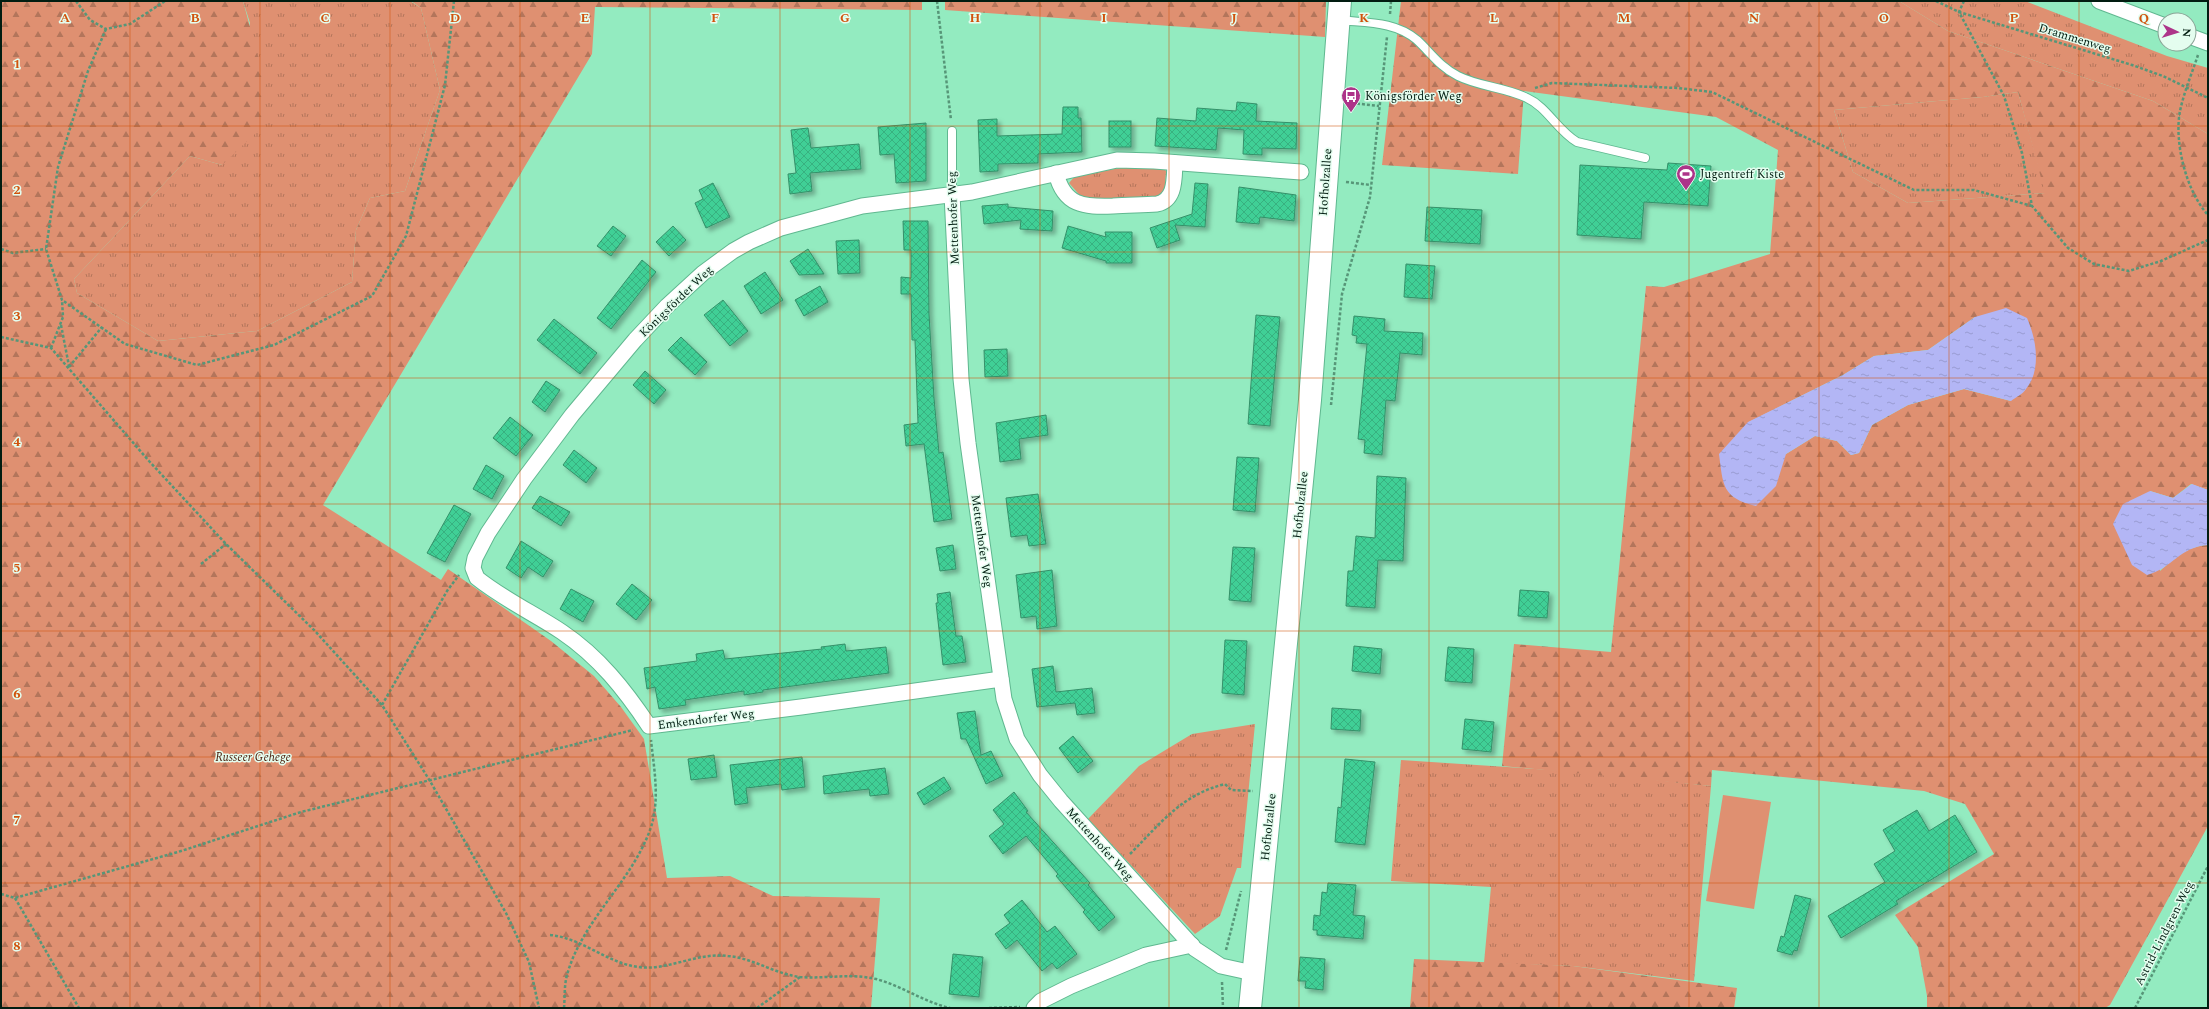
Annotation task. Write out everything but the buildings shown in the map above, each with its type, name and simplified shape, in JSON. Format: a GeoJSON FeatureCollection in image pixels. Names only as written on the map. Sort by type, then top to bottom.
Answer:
{"type":"FeatureCollection","features":[{"type":"Feature","properties":{"kind":"street"},"geometry":{"type":"LineString","coordinates":[[2099,1],[2157,23]]}},
{"type":"Feature","properties":{"kind":"street","name":"Hofholzallee"},"geometry":{"type":"LineString","coordinates":[[1250,1008],[1310,408],[1325,180],[1339,10]]}},
{"type":"Feature","properties":{"kind":"street","name":"Königsförder Weg"},"geometry":{"type":"LineString","coordinates":[[473,568],[475,558],[488,533],[524,479],[572,415],[635,340],[667,306],[703,273],[733,251],[781,228],[862,206],[972,192],[1117,160],[1301,172]]}},
{"type":"Feature","properties":{"kind":"street"},"geometry":{"type":"LineString","coordinates":[[1056,173],[1062,191],[1070,198],[1084,206],[1157,204],[1165,201],[1171,193],[1174,163]]}},
{"type":"Feature","properties":{"kind":"street","name":"Mettenhofer Weg"},"geometry":{"type":"LineString","coordinates":[[952,194],[961,379],[968,443],[1001,679],[1010,718],[1017,739],[1026,755],[1061,801],[1192,945],[1210,960],[1221,966],[1253,973]]}},
{"type":"Feature","properties":{"kind":"street","name":"Emkendorfer Weg"},"geometry":{"type":"LineString","coordinates":[[473,568],[477,578],[485,584],[563,633],[587,651],[624,689],[649,726],[801,707],[1001,679]]}},
{"type":"Feature","properties":{"kind":"street"},"geometry":{"type":"LineString","coordinates":[[1034,1008],[1041,1001],[1071,986],[1146,955],[1192,945]]}},
{"type":"Feature","properties":{"kind":"lane"},"geometry":{"type":"LineString","coordinates":[[1339,10],[1406,32],[1443,67],[1456,75],[1476,83],[1527,98],[1540,107],[1567,136],[1577,142],[1645,158]]}},
{"type":"Feature","properties":{"kind":"lane","name":"Mettenhofer Weg"},"geometry":{"type":"LineString","coordinates":[[952,131],[952,194]]}},
{"type":"Feature","properties":{"kind":"path"},"geometry":{"type":"LineString","coordinates":[[76,1],[90,20],[106,29],[130,24],[165,1]]}},
{"type":"Feature","properties":{"kind":"path"},"geometry":{"type":"LineString","coordinates":[[62,300],[125,344],[197,365],[274,345],[372,296],[406,236],[445,85],[454,1]]}},
{"type":"Feature","properties":{"kind":"path"},"geometry":{"type":"LineString","coordinates":[[937,1],[952,131]]}},
{"type":"Feature","properties":{"kind":"path"},"geometry":{"type":"LineString","coordinates":[[1329,410],[1342,294],[1370,198],[1391,1]]}},
{"type":"Feature","properties":{"kind":"path","name":"Drammenweg"},"geometry":{"type":"LineString","coordinates":[[1936,1],[1959,12],[2132,65],[2187,87],[2208,98]]}},
{"type":"Feature","properties":{"kind":"path"},"geometry":{"type":"LineString","coordinates":[[1964,1],[1959,12],[2004,96],[2022,153],[2032,206],[2068,248],[2094,264],[2129,271],[2162,261],[2208,240]]}},
{"type":"Feature","properties":{"kind":"path"},"geometry":{"type":"LineString","coordinates":[[51,348],[63,317],[62,300],[46,249],[58,167],[88,71],[106,29]]}},
{"type":"Feature","properties":{"kind":"path"},"geometry":{"type":"LineString","coordinates":[[2206,42],[2187,87],[2180,111],[2179,133],[2184,165],[2191,190],[2208,215]]}},
{"type":"Feature","properties":{"kind":"path"},"geometry":{"type":"LineString","coordinates":[[1527,98],[1532,90],[1538,86],[1552,82],[1678,88],[1712,92],[1914,190],[1974,190],[2032,206]]}},
{"type":"Feature","properties":{"kind":"path"},"geometry":{"type":"LineString","coordinates":[[1350,110],[1351,103],[1379,106]]}},
{"type":"Feature","properties":{"kind":"path"},"geometry":{"type":"LineString","coordinates":[[1325,180],[1371,185]]}},
{"type":"Feature","properties":{"kind":"path"},"geometry":{"type":"LineString","coordinates":[[1,249],[13,253],[46,249]]}},
{"type":"Feature","properties":{"kind":"path"},"geometry":{"type":"LineString","coordinates":[[61,325],[69,367]]}},
{"type":"Feature","properties":{"kind":"path"},"geometry":{"type":"LineString","coordinates":[[69,367],[102,327]]}},
{"type":"Feature","properties":{"kind":"path"},"geometry":{"type":"LineString","coordinates":[[1,337],[51,348],[149,461],[226,544],[315,631],[382,705],[430,781],[513,926],[528,962],[540,1008]]}},
{"type":"Feature","properties":{"kind":"path"},"geometry":{"type":"LineString","coordinates":[[201,564],[226,544]]}},
{"type":"Feature","properties":{"kind":"path"},"geometry":{"type":"LineString","coordinates":[[382,705],[447,590],[461,573],[473,568]]}},
{"type":"Feature","properties":{"kind":"path"},"geometry":{"type":"LineString","coordinates":[[1,894],[15,898],[178,852],[301,812],[649,726],[656,800],[651,827],[640,852],[582,943],[567,975],[564,1008]]}},
{"type":"Feature","properties":{"kind":"path"},"geometry":{"type":"LineString","coordinates":[[1119,865],[1179,804],[1207,789],[1225,784],[1231,790],[1249,791]]}},
{"type":"Feature","properties":{"kind":"path","name":"Astrid-Lindgren-Weg"},"geometry":{"type":"LineString","coordinates":[[2135,1008],[2208,866]]}},
{"type":"Feature","properties":{"kind":"path"},"geometry":{"type":"LineString","coordinates":[[1223,1008],[1221,966],[1242,885]]}},
{"type":"Feature","properties":{"kind":"path"},"geometry":{"type":"LineString","coordinates":[[15,898],[79,1008]]}},
{"type":"Feature","properties":{"kind":"path"},"geometry":{"type":"LineString","coordinates":[[550,935],[561,936],[582,943],[638,967],[668,966],[708,955],[728,956],[750,961],[772,970],[801,977],[840,975],[875,979],[906,989],[939,1006],[950,1008]]}},
{"type":"Feature","properties":{"kind":"path"},"geometry":{"type":"LineString","coordinates":[[757,1008],[801,977]]}},
{"type":"Feature","properties":{"kind":"path"},"geometry":{"type":"LineString","coordinates":[[989,1008],[1026,1008]]}},
{"type":"Feature","properties":{"kind":"green space","name":"Russeer Gehege"},"geometry":{"type":"Polygon","coordinates":[[[1,1],[243,1],[267,90],[262,127],[222,165],[190,156],[74,279],[77,293],[158,341],[257,331],[352,282],[356,230],[370,198],[405,191],[440,90],[421,8],[411,1],[922,1],[922,10],[595,7],[592,54],[323,505],[441,580],[448,569],[551,641],[594,676],[621,707],[644,739],[667,878],[730,876],[773,896],[880,898],[871,1008],[1,1008],[1,1]]]}},
{"type":"Feature","properties":{"kind":"green space"},"geometry":{"type":"Polygon","coordinates":[[[243,1],[410,1],[421,8],[440,90],[405,191],[370,198],[356,230],[352,282],[257,331],[158,341],[77,293],[74,279],[190,156],[222,165],[250,23],[243,1]]]}},
{"type":"Feature","properties":{"kind":"green space"},"geometry":{"type":"Polygon","coordinates":[[[945,1],[1326,1],[1325,37],[945,10],[945,1]]]}},
{"type":"Feature","properties":{"kind":"green space"},"geometry":{"type":"Polygon","coordinates":[[[1401,1],[1899,1],[1948,31],[2153,101],[2208,134],[2208,490],[2191,484],[2173,498],[2150,491],[2160,571],[2176,557],[2188,550],[2208,545],[2208,826],[2110,1005],[2105,1008],[1927,1008],[1927,996],[1918,947],[1895,915],[1994,854],[1965,804],[1924,791],[1712,770],[1711,786],[1502,766],[1514,644],[1611,652],[1646,286],[1664,287],[1770,254],[1778,150],[1716,117],[1524,91],[1518,174],[1382,165],[1401,1]],[[2018,92],[1983,97],[1834,110],[1853,172],[1908,203],[2045,193],[2018,92]],[[1975,317],[1928,350],[1874,356],[1843,375],[1749,422],[1786,454],[1815,436],[1837,441],[1851,455],[1859,453],[1872,425],[1908,405],[1964,389],[2011,401],[1975,317]]]}},
{"type":"Feature","properties":{"kind":"green space"},"geometry":{"type":"Polygon","coordinates":[[[1899,1],[2025,1],[2167,56],[2208,68],[2208,134],[2153,101],[1948,31],[1899,1]]]}},
{"type":"Feature","properties":{"kind":"green space"},"geometry":{"type":"Polygon","coordinates":[[[2018,92],[2046,193],[1908,203],[1853,172],[1834,110],[1983,97],[2018,92]]]}},
{"type":"Feature","properties":{"kind":"green space"},"geometry":{"type":"Polygon","coordinates":[[[1126,167],[1164,169],[1166,171],[1165,191],[1161,196],[1154,197],[1092,200],[1083,199],[1069,183],[1075,176],[1126,167]]]}},
{"type":"Feature","properties":{"kind":"green space"},"geometry":{"type":"Polygon","coordinates":[[[1255,724],[1241,868],[1237,868],[1220,916],[1195,934],[1088,819],[1139,766],[1192,734],[1255,724]]]}},
{"type":"Feature","properties":{"kind":"green space"},"geometry":{"type":"Polygon","coordinates":[[[1401,760],[1582,772],[1711,786],[1694,981],[1573,966],[1484,963],[1491,887],[1391,881],[1401,760]]]}},
{"type":"Feature","properties":{"kind":"green space"},"geometry":{"type":"Polygon","coordinates":[[[1723,795],[1771,802],[1754,909],[1706,901],[1723,795]]]}},
{"type":"Feature","properties":{"kind":"green space"},"geometry":{"type":"Polygon","coordinates":[[[1414,959],[1573,966],[1737,988],[1734,1008],[1410,1008],[1414,959]]]}},
{"type":"Feature","properties":{"kind":"water"},"geometry":{"type":"Polygon","coordinates":[[[2006,308],[2027,318],[2033,335],[2036,354],[2036,363],[2031,381],[2023,392],[2011,401],[1964,389],[1908,405],[1872,425],[1859,453],[1851,455],[1837,441],[1815,436],[1786,454],[1776,486],[1756,506],[1736,499],[1726,489],[1719,454],[1748,422],[1843,375],[1874,356],[1928,350],[1975,317],[2006,308]]]}},
{"type":"Feature","properties":{"kind":"water"},"geometry":{"type":"Polygon","coordinates":[[[2192,484],[2208,490],[2208,545],[2190,550],[2163,568],[2147,575],[2132,565],[2113,524],[2123,504],[2150,491],[2173,498],[2192,484]]]}},
{"type":"Feature","properties":{"kind":"place","name":"Königsförder Weg"},"geometry":{"type":"Point","coordinates":[1351,113]}},
{"type":"Feature","properties":{"kind":"place","name":"Jugentreff Kiste"},"geometry":{"type":"Point","coordinates":[1686,191]}}]}
